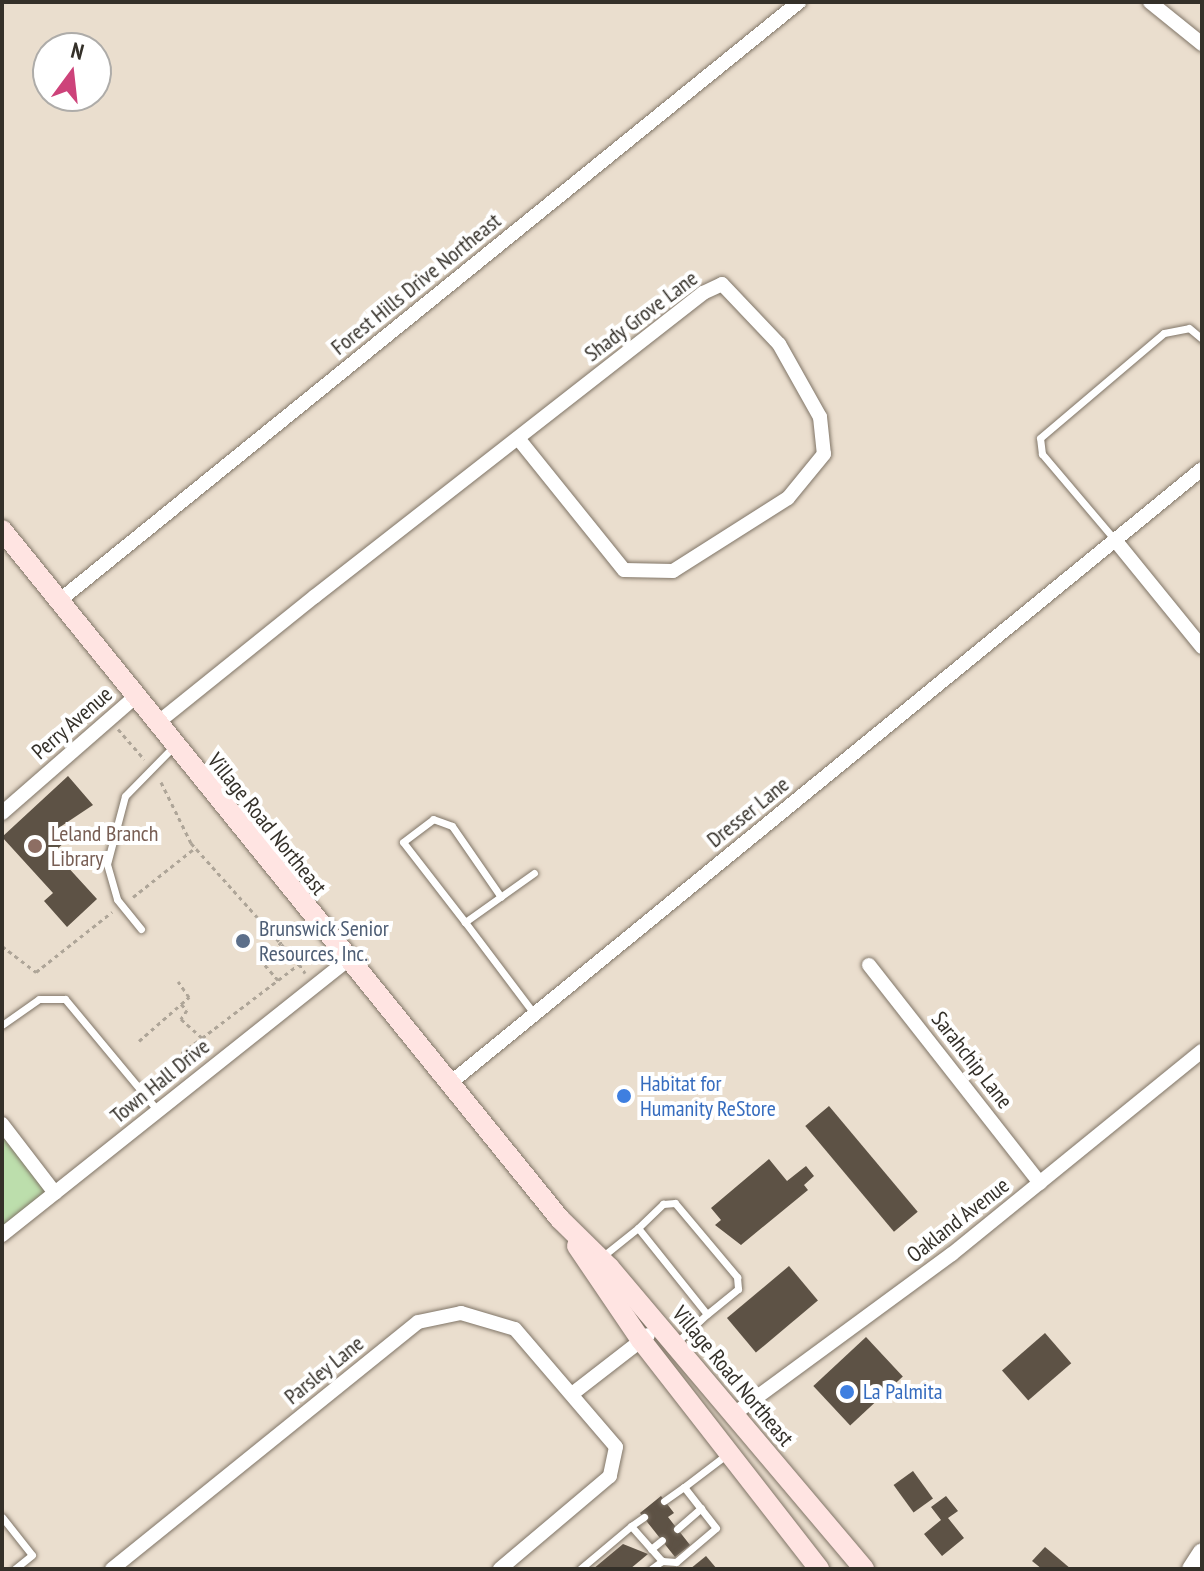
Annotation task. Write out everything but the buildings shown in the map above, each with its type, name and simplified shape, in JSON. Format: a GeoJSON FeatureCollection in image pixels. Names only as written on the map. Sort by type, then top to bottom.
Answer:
{"type":"FeatureCollection","features":[{"type":"Feature","properties":{"kind":"main road","name":"Village Road Northeast"},"geometry":{"type":"LineString","coordinates":[[2,530],[329,941],[560,1219],[641,1340],[819,1569]]}},
{"type":"Feature","properties":{"kind":"main road","name":"Village Road Northeast"},"geometry":{"type":"LineString","coordinates":[[560,1219],[600,1258],[676,1344],[864,1569]]}},
{"type":"Feature","properties":{"kind":"street","name":"Forest Hills Drive Northeast"},"geometry":{"type":"LineString","coordinates":[[60,600],[799,2]]}},
{"type":"Feature","properties":{"kind":"street"},"geometry":{"type":"LineString","coordinates":[[1150,2],[1202,44]]}},
{"type":"Feature","properties":{"kind":"street","name":"Shady Grove Lane"},"geometry":{"type":"LineString","coordinates":[[156,724],[518,438],[722,284],[779,344],[820,417],[824,454],[788,498],[673,571],[624,570],[518,438]]}},
{"type":"Feature","properties":{"kind":"street","name":"Dresser Lane"},"geometry":{"type":"LineString","coordinates":[[449,1084],[1202,469]]}},
{"type":"Feature","properties":{"kind":"street"},"geometry":{"type":"LineString","coordinates":[[1115,540],[1202,647]]}},
{"type":"Feature","properties":{"kind":"street","name":"Perry Avenue"},"geometry":{"type":"LineString","coordinates":[[2,813],[134,698]]}},
{"type":"Feature","properties":{"kind":"street","name":"Town Hall Drive"},"geometry":{"type":"LineString","coordinates":[[2,1235],[346,961]]}},
{"type":"Feature","properties":{"kind":"street","name":"Sarahchip Lane"},"geometry":{"type":"LineString","coordinates":[[869,965],[1040,1183]]}},
{"type":"Feature","properties":{"kind":"street","name":"Oakland Avenue"},"geometry":{"type":"LineString","coordinates":[[734,1414],[1040,1183],[1202,1051]]}},
{"type":"Feature","properties":{"kind":"street"},"geometry":{"type":"LineString","coordinates":[[2,1124],[55,1193]]}},
{"type":"Feature","properties":{"kind":"street","name":"Parsley Lane"},"geometry":{"type":"LineString","coordinates":[[112,1569],[418,1322],[461,1313],[515,1329],[616,1447],[610,1476],[500,1569]]}},
{"type":"Feature","properties":{"kind":"street"},"geometry":{"type":"LineString","coordinates":[[572,1394],[660,1326]]}},
{"type":"Feature","properties":{"kind":"street"},"geometry":{"type":"LineString","coordinates":[[1191,1569],[1202,1552]]}},
{"type":"Feature","properties":{"kind":"lane"},"geometry":{"type":"LineString","coordinates":[[1115,540],[1042,454],[1040,438],[1164,333],[1189,328],[1202,339]]}},
{"type":"Feature","properties":{"kind":"lane"},"geometry":{"type":"LineString","coordinates":[[141,929],[117,899],[107,864],[125,796],[174,746]]}},
{"type":"Feature","properties":{"kind":"lane"},"geometry":{"type":"LineString","coordinates":[[501,897],[452,826],[433,819],[403,842],[535,1015]]}},
{"type":"Feature","properties":{"kind":"lane"},"geometry":{"type":"LineString","coordinates":[[465,922],[534,873]]}},
{"type":"Feature","properties":{"kind":"lane"},"geometry":{"type":"LineString","coordinates":[[2,1025],[39,999],[65,999],[158,1111]]}},
{"type":"Feature","properties":{"kind":"lane"},"geometry":{"type":"LineString","coordinates":[[600,1258],[663,1204],[675,1203],[737,1277],[738,1289],[676,1344]]}},
{"type":"Feature","properties":{"kind":"lane"},"geometry":{"type":"LineString","coordinates":[[638,1228],[707,1314]]}},
{"type":"Feature","properties":{"kind":"lane"},"geometry":{"type":"LineString","coordinates":[[664,1501],[728,1454]]}},
{"type":"Feature","properties":{"kind":"lane"},"geometry":{"type":"LineString","coordinates":[[651,1569],[662,1561],[676,1562],[716,1528],[684,1487]]}},
{"type":"Feature","properties":{"kind":"lane"},"geometry":{"type":"LineString","coordinates":[[677,1529],[701,1508]]}},
{"type":"Feature","properties":{"kind":"lane"},"geometry":{"type":"LineString","coordinates":[[2,1517],[32,1555],[15,1569]]}},
{"type":"Feature","properties":{"kind":"lane"},"geometry":{"type":"LineString","coordinates":[[580,1569],[599,1559],[644,1517]]}},
{"type":"Feature","properties":{"kind":"lane"},"geometry":{"type":"LineString","coordinates":[[631,1526],[662,1561]]}},
{"type":"Feature","properties":{"kind":"lane"},"geometry":{"type":"LineString","coordinates":[[651,1549],[662,1540]]}},
{"type":"Feature","properties":{"kind":"path"},"geometry":{"type":"LineString","coordinates":[[109,719],[144,759]]}},
{"type":"Feature","properties":{"kind":"path"},"geometry":{"type":"LineString","coordinates":[[161,782],[196,847],[282,941],[299,964]]}},
{"type":"Feature","properties":{"kind":"path"},"geometry":{"type":"LineString","coordinates":[[133,897],[196,847]]}},
{"type":"Feature","properties":{"kind":"path"},"geometry":{"type":"LineString","coordinates":[[2,946],[36,972],[112,912]]}},
{"type":"Feature","properties":{"kind":"path"},"geometry":{"type":"LineString","coordinates":[[278,980],[263,963],[282,941]]}},
{"type":"Feature","properties":{"kind":"path"},"geometry":{"type":"LineString","coordinates":[[162,1067],[329,941]]}},
{"type":"Feature","properties":{"kind":"path"},"geometry":{"type":"LineString","coordinates":[[139,1041],[189,997],[178,981]]}},
{"type":"Feature","properties":{"kind":"path"},"geometry":{"type":"LineString","coordinates":[[181,1004],[187,1010],[181,1019],[202,1038]]}},
{"type":"Feature","properties":{"kind":"green space"},"geometry":{"type":"Polygon","coordinates":[[[2,1125],[55,1193],[2,1232],[2,1125]]]}},
{"type":"Feature","properties":{"kind":"place","name":"Leland Branch Library"},"geometry":{"type":"Point","coordinates":[35,846]}},
{"type":"Feature","properties":{"kind":"place","name":"Brunswick Senior Resources, Inc."},"geometry":{"type":"Point","coordinates":[243,941]}},
{"type":"Feature","properties":{"kind":"place","name":"Habitat for Humanity ReStore"},"geometry":{"type":"Point","coordinates":[624,1096]}},
{"type":"Feature","properties":{"kind":"place","name":"La Palmita"},"geometry":{"type":"Point","coordinates":[847,1392]}}]}
